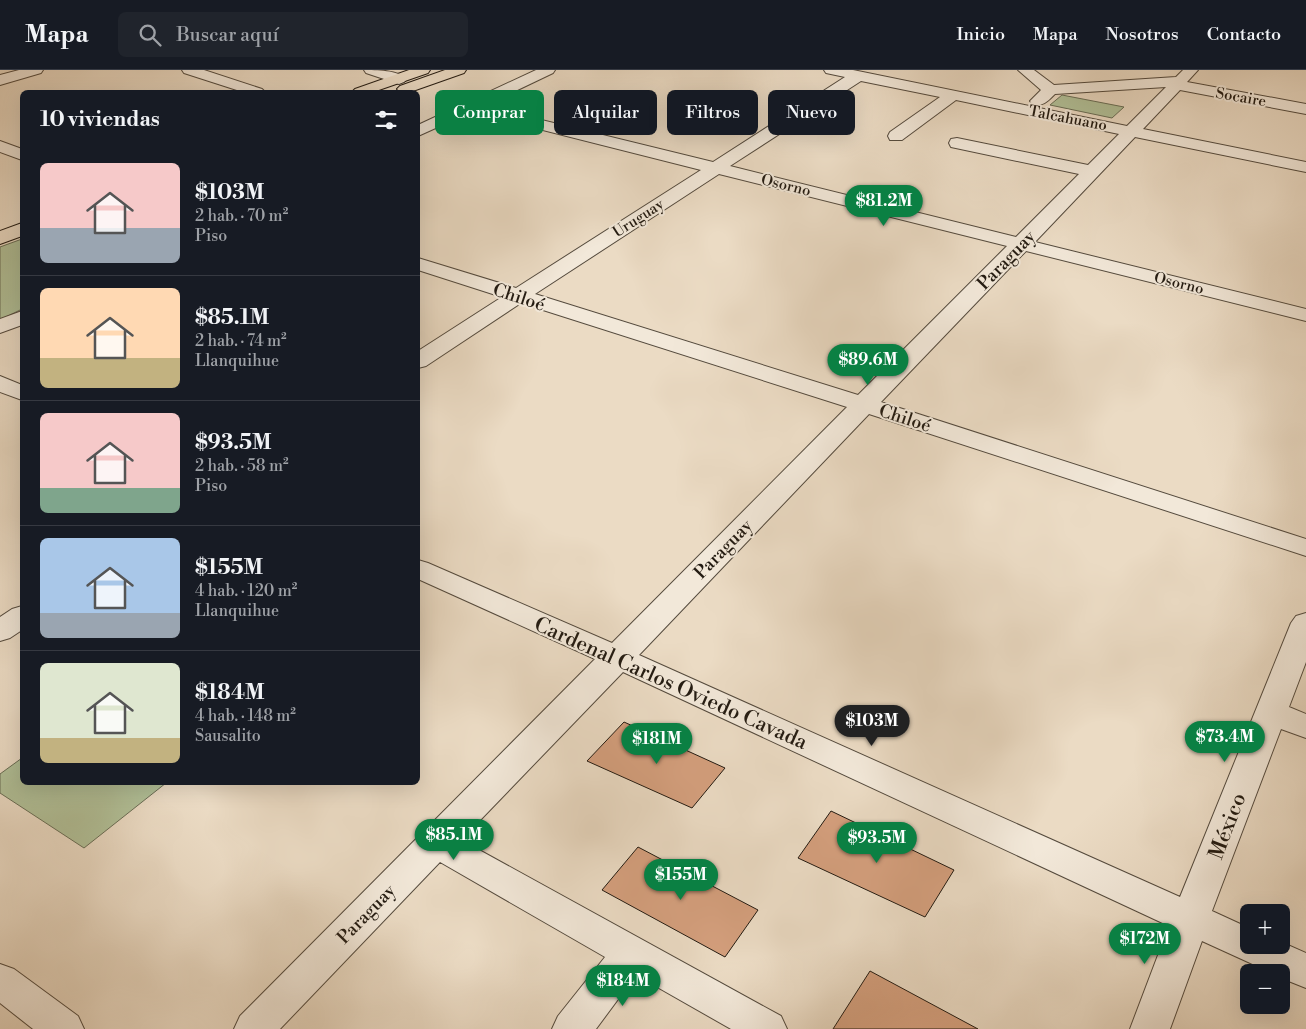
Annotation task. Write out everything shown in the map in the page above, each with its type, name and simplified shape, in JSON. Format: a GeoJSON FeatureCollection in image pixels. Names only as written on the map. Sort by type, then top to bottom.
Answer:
{"type":"FeatureCollection","features":[{"type":"Feature","properties":{"kind":"highway"},"geometry":{"type":"LineString","coordinates":[[398,86],[423,70]]}},
{"type":"Feature","properties":{"kind":"highway"},"geometry":{"type":"LineString","coordinates":[[373,90],[398,86],[459,70]]}},
{"type":"Feature","properties":{"kind":"highway"},"geometry":{"type":"LineString","coordinates":[[0,220],[20,213]]}},
{"type":"Feature","properties":{"kind":"highway"},"geometry":{"type":"LineString","coordinates":[[0,238],[20,230]]}},
{"type":"Feature","properties":{"kind":"street"},"geometry":{"type":"LineString","coordinates":[[0,80],[36,70]]}},
{"type":"Feature","properties":{"kind":"street"},"geometry":{"type":"LineString","coordinates":[[189,70],[251,90]]}},
{"type":"Feature","properties":{"kind":"street"},"geometry":{"type":"LineString","coordinates":[[371,70],[398,86]]}},
{"type":"Feature","properties":{"kind":"street"},"geometry":{"type":"LineString","coordinates":[[506,90],[548,70]]}},
{"type":"Feature","properties":{"kind":"street","name":"Talcahuano"},"geometry":{"type":"LineString","coordinates":[[831,70],[1306,167]]}},
{"type":"Feature","properties":{"kind":"street"},"geometry":{"type":"LineString","coordinates":[[1025,70],[1051,90],[1027,110]]}},
{"type":"Feature","properties":{"kind":"street","name":"Uruguay"},"geometry":{"type":"LineString","coordinates":[[420,360],[858,76]]}},
{"type":"Feature","properties":{"kind":"street","name":"Socaire"},"geometry":{"type":"LineString","coordinates":[[1051,90],[1182,79],[1306,109]]}},
{"type":"Feature","properties":{"kind":"street","name":"Paraguay"},"geometry":{"type":"LineString","coordinates":[[254,1029],[1182,79]]}},
{"type":"Feature","properties":{"kind":"street"},"geometry":{"type":"LineString","coordinates":[[896,136],[953,95]]}},
{"type":"Feature","properties":{"kind":"street"},"geometry":{"type":"LineString","coordinates":[[420,131],[435,124]]}},
{"type":"Feature","properties":{"kind":"street","name":"Osorno"},"geometry":{"type":"LineString","coordinates":[[544,125],[1306,315]]}},
{"type":"Feature","properties":{"kind":"street"},"geometry":{"type":"LineString","coordinates":[[957,143],[1092,171]]}},
{"type":"Feature","properties":{"kind":"street"},"geometry":{"type":"LineString","coordinates":[[0,146],[20,155]]}},
{"type":"Feature","properties":{"kind":"street","name":"Chiloé"},"geometry":{"type":"LineString","coordinates":[[420,265],[864,405],[1306,548]]}},
{"type":"Feature","properties":{"kind":"street"},"geometry":{"type":"LineString","coordinates":[[0,327],[20,318]]}},
{"type":"Feature","properties":{"kind":"street"},"geometry":{"type":"LineString","coordinates":[[0,383],[20,392]]}},
{"type":"Feature","properties":{"kind":"street","name":"Cardenal Carlos Oviedo Cavada"},"geometry":{"type":"LineString","coordinates":[[420,570],[617,657],[1190,920],[1306,971]]}},
{"type":"Feature","properties":{"kind":"street"},"geometry":{"type":"LineString","coordinates":[[0,630],[20,617]]}},
{"type":"Feature","properties":{"kind":"street","name":"México"},"geometry":{"type":"LineString","coordinates":[[1150,1029],[1190,920],[1306,623]]}},
{"type":"Feature","properties":{"kind":"street"},"geometry":{"type":"LineString","coordinates":[[1271,713],[1306,726]]}},
{"type":"Feature","properties":{"kind":"street"},"geometry":{"type":"LineString","coordinates":[[436,843],[767,1029]]}},
{"type":"Feature","properties":{"kind":"street"},"geometry":{"type":"LineString","coordinates":[[572,1029],[631,952]]}},
{"type":"Feature","properties":{"kind":"street"},"geometry":{"type":"LineString","coordinates":[[0,981],[64,1029]]}},
{"type":"Feature","properties":{"kind":"green space"},"geometry":{"type":"Polygon","coordinates":[[[1062,95],[1124,107],[1112,118],[1050,105],[1062,95]]]}},
{"type":"Feature","properties":{"kind":"green space"},"geometry":{"type":"Polygon","coordinates":[[[20,240],[20,310],[0,320],[0,247],[20,240]]]}},
{"type":"Feature","properties":{"kind":"green space"},"geometry":{"type":"Polygon","coordinates":[[[20,759],[20,785],[163,785],[84,848],[0,793],[0,774],[20,759]]]}},
{"type":"Feature","properties":{"kind":"building"},"geometry":{"type":"Polygon","coordinates":[[[624,722],[725,768],[692,808],[587,761],[624,722]]]}},
{"type":"Feature","properties":{"kind":"building"},"geometry":{"type":"Polygon","coordinates":[[[831,811],[954,870],[925,917],[798,858],[831,811]]]}},
{"type":"Feature","properties":{"kind":"building"},"geometry":{"type":"Polygon","coordinates":[[[638,847],[758,910],[725,957],[602,890],[638,847]]]}},
{"type":"Feature","properties":{"kind":"building"},"geometry":{"type":"Polygon","coordinates":[[[870,971],[978,1029],[833,1029],[870,971]]]}}]}
